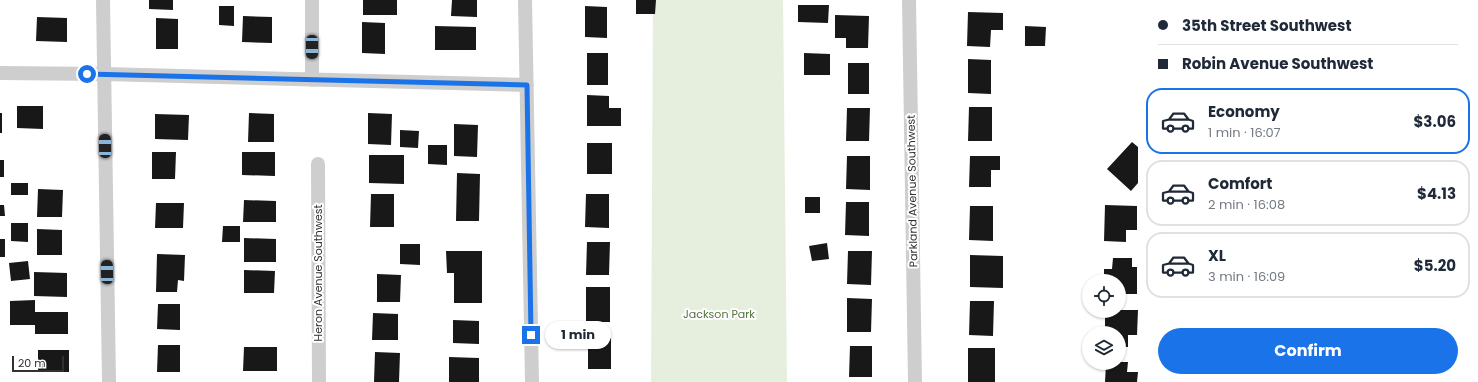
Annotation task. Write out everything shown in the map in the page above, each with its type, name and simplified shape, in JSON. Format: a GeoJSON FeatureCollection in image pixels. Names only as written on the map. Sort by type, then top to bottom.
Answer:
{"type":"FeatureCollection","features":[{"type":"Feature","properties":{"kind":"street"},"geometry":{"type":"LineString","coordinates":[[103,0],[109,382]]}},
{"type":"Feature","properties":{"kind":"street"},"geometry":{"type":"LineString","coordinates":[[312,0],[312,80]]}},
{"type":"Feature","properties":{"kind":"street"},"geometry":{"type":"LineString","coordinates":[[525,0],[532,382]]}},
{"type":"Feature","properties":{"kind":"street","name":"Parkland Avenue Southwest"},"geometry":{"type":"LineString","coordinates":[[910,0],[915,382]]}},
{"type":"Feature","properties":{"kind":"street"},"geometry":{"type":"LineString","coordinates":[[0,73],[104,74],[527,85]]}},
{"type":"Feature","properties":{"kind":"street","name":"Heron Avenue Southwest"},"geometry":{"type":"LineString","coordinates":[[318,164],[319,382]]}},
{"type":"Feature","properties":{"kind":"green space","name":"Jackson Park"},"geometry":{"type":"Polygon","coordinates":[[[653,0],[783,0],[787,382],[651,382],[653,0]]]}},
{"type":"Feature","properties":{"kind":"building"},"geometry":{"type":"Polygon","coordinates":[[[149,0],[173,0],[173,10],[149,9],[149,0]]]}},
{"type":"Feature","properties":{"kind":"building"},"geometry":{"type":"Polygon","coordinates":[[[363,0],[397,0],[397,15],[363,15],[363,0]]]}},
{"type":"Feature","properties":{"kind":"building"},"geometry":{"type":"Polygon","coordinates":[[[452,0],[477,0],[477,17],[451,16],[452,0]]]}},
{"type":"Feature","properties":{"kind":"building"},"geometry":{"type":"Polygon","coordinates":[[[636,0],[656,0],[655,14],[636,14],[636,0]]]}},
{"type":"Feature","properties":{"kind":"building"},"geometry":{"type":"Polygon","coordinates":[[[798,5],[829,5],[828,23],[798,22],[798,5]]]}},
{"type":"Feature","properties":{"kind":"building"},"geometry":{"type":"Polygon","coordinates":[[[219,6],[234,6],[234,26],[219,25],[219,6]]]}},
{"type":"Feature","properties":{"kind":"building"},"geometry":{"type":"Polygon","coordinates":[[[585,6],[607,7],[607,38],[585,37],[585,6]]]}},
{"type":"Feature","properties":{"kind":"building"},"geometry":{"type":"Polygon","coordinates":[[[968,12],[1003,13],[1003,30],[991,30],[990,47],[967,46],[968,12]]]}},
{"type":"Feature","properties":{"kind":"building"},"geometry":{"type":"Polygon","coordinates":[[[835,15],[869,16],[868,48],[846,48],[846,38],[835,38],[835,15]]]}},
{"type":"Feature","properties":{"kind":"building"},"geometry":{"type":"Polygon","coordinates":[[[243,16],[272,17],[272,43],[242,42],[243,16]]]}},
{"type":"Feature","properties":{"kind":"building"},"geometry":{"type":"Polygon","coordinates":[[[37,17],[67,18],[67,42],[36,41],[37,17]]]}},
{"type":"Feature","properties":{"kind":"building"},"geometry":{"type":"Polygon","coordinates":[[[156,18],[178,19],[178,49],[156,49],[156,18]]]}},
{"type":"Feature","properties":{"kind":"building"},"geometry":{"type":"Polygon","coordinates":[[[362,22],[385,23],[385,54],[362,53],[362,22]]]}},
{"type":"Feature","properties":{"kind":"building"},"geometry":{"type":"Polygon","coordinates":[[[435,26],[476,27],[476,50],[435,50],[435,26]]]}},
{"type":"Feature","properties":{"kind":"building"},"geometry":{"type":"Polygon","coordinates":[[[1025,26],[1046,27],[1045,46],[1025,46],[1025,26]]]}},
{"type":"Feature","properties":{"kind":"building"},"geometry":{"type":"Polygon","coordinates":[[[587,53],[608,53],[608,85],[587,85],[587,53]]]}},
{"type":"Feature","properties":{"kind":"building"},"geometry":{"type":"Polygon","coordinates":[[[804,53],[830,54],[830,75],[804,75],[804,53]]]}},
{"type":"Feature","properties":{"kind":"building"},"geometry":{"type":"Polygon","coordinates":[[[968,59],[991,60],[991,94],[968,93],[968,59]]]}},
{"type":"Feature","properties":{"kind":"building"},"geometry":{"type":"Polygon","coordinates":[[[848,63],[869,63],[869,94],[848,94],[848,63]]]}},
{"type":"Feature","properties":{"kind":"building"},"geometry":{"type":"Polygon","coordinates":[[[587,95],[609,96],[609,108],[621,108],[621,126],[587,126],[587,95]]]}},
{"type":"Feature","properties":{"kind":"building"},"geometry":{"type":"Polygon","coordinates":[[[17,106],[43,106],[43,129],[17,128],[17,106]]]}},
{"type":"Feature","properties":{"kind":"building"},"geometry":{"type":"Polygon","coordinates":[[[969,107],[992,107],[992,141],[968,141],[969,107]]]}},
{"type":"Feature","properties":{"kind":"building"},"geometry":{"type":"Polygon","coordinates":[[[847,108],[870,108],[869,141],[846,141],[847,108]]]}},
{"type":"Feature","properties":{"kind":"building"},"geometry":{"type":"Polygon","coordinates":[[[0,113],[2,113],[2,133],[0,133],[0,113]]]}},
{"type":"Feature","properties":{"kind":"building"},"geometry":{"type":"Polygon","coordinates":[[[249,113],[274,114],[274,142],[248,142],[249,113]]]}},
{"type":"Feature","properties":{"kind":"building"},"geometry":{"type":"Polygon","coordinates":[[[368,113],[392,114],[391,145],[368,144],[368,113]]]}},
{"type":"Feature","properties":{"kind":"building"},"geometry":{"type":"Polygon","coordinates":[[[155,114],[189,115],[188,140],[155,139],[155,114]]]}},
{"type":"Feature","properties":{"kind":"building"},"geometry":{"type":"Polygon","coordinates":[[[454,124],[478,125],[477,157],[454,156],[454,124]]]}},
{"type":"Feature","properties":{"kind":"building"},"geometry":{"type":"Polygon","coordinates":[[[400,130],[419,131],[418,148],[400,147],[400,130]]]}},
{"type":"Feature","properties":{"kind":"building"},"geometry":{"type":"Polygon","coordinates":[[[1132,142],[1138,147],[1138,183],[1131,191],[1107,169],[1132,142]]]}},
{"type":"Feature","properties":{"kind":"building"},"geometry":{"type":"Polygon","coordinates":[[[587,143],[612,143],[612,174],[587,174],[587,143]]]}},
{"type":"Feature","properties":{"kind":"building"},"geometry":{"type":"Polygon","coordinates":[[[428,145],[447,145],[447,165],[428,164],[428,145]]]}},
{"type":"Feature","properties":{"kind":"building"},"geometry":{"type":"Polygon","coordinates":[[[152,152],[176,152],[175,179],[152,179],[152,152]]]}},
{"type":"Feature","properties":{"kind":"building"},"geometry":{"type":"Polygon","coordinates":[[[242,152],[275,152],[275,176],[242,175],[242,152]]]}},
{"type":"Feature","properties":{"kind":"building"},"geometry":{"type":"Polygon","coordinates":[[[369,155],[404,155],[404,184],[369,183],[369,155]]]}},
{"type":"Feature","properties":{"kind":"building"},"geometry":{"type":"Polygon","coordinates":[[[847,156],[870,156],[870,190],[846,189],[847,156]]]}},
{"type":"Feature","properties":{"kind":"building"},"geometry":{"type":"Polygon","coordinates":[[[970,156],[1000,156],[1000,170],[991,170],[991,187],[969,187],[970,156]]]}},
{"type":"Feature","properties":{"kind":"building"},"geometry":{"type":"Polygon","coordinates":[[[0,160],[4,160],[4,177],[0,177],[0,160]]]}},
{"type":"Feature","properties":{"kind":"building"},"geometry":{"type":"Polygon","coordinates":[[[457,173],[480,174],[479,221],[456,221],[457,173]]]}},
{"type":"Feature","properties":{"kind":"building"},"geometry":{"type":"Polygon","coordinates":[[[11,183],[28,183],[28,195],[11,195],[11,183]]]}},
{"type":"Feature","properties":{"kind":"building"},"geometry":{"type":"Polygon","coordinates":[[[38,189],[63,190],[62,217],[37,217],[38,189]]]}},
{"type":"Feature","properties":{"kind":"building"},"geometry":{"type":"Polygon","coordinates":[[[371,194],[394,194],[394,227],[370,227],[371,194]]]}},
{"type":"Feature","properties":{"kind":"building"},"geometry":{"type":"Polygon","coordinates":[[[586,194],[609,194],[609,228],[585,227],[586,194]]]}},
{"type":"Feature","properties":{"kind":"building"},"geometry":{"type":"Polygon","coordinates":[[[805,197],[820,197],[820,213],[805,213],[805,197]]]}},
{"type":"Feature","properties":{"kind":"building"},"geometry":{"type":"Polygon","coordinates":[[[244,200],[276,201],[276,222],[243,222],[244,200]]]}},
{"type":"Feature","properties":{"kind":"building"},"geometry":{"type":"Polygon","coordinates":[[[846,202],[869,202],[869,236],[845,235],[846,202]]]}},
{"type":"Feature","properties":{"kind":"building"},"geometry":{"type":"Polygon","coordinates":[[[156,203],[184,203],[183,228],[155,228],[156,203]]]}},
{"type":"Feature","properties":{"kind":"building"},"geometry":{"type":"Polygon","coordinates":[[[0,205],[4,205],[5,216],[0,216],[0,205]]]}},
{"type":"Feature","properties":{"kind":"building"},"geometry":{"type":"Polygon","coordinates":[[[1105,205],[1137,206],[1137,230],[1126,230],[1126,242],[1104,241],[1105,205]]]}},
{"type":"Feature","properties":{"kind":"building"},"geometry":{"type":"Polygon","coordinates":[[[970,206],[993,206],[993,241],[969,240],[970,206]]]}},
{"type":"Feature","properties":{"kind":"building"},"geometry":{"type":"Polygon","coordinates":[[[11,223],[28,223],[28,242],[11,241],[11,223]]]}},
{"type":"Feature","properties":{"kind":"building"},"geometry":{"type":"Polygon","coordinates":[[[223,226],[240,226],[240,242],[222,242],[223,226]]]}},
{"type":"Feature","properties":{"kind":"building"},"geometry":{"type":"Polygon","coordinates":[[[37,229],[62,230],[62,255],[37,255],[37,229]]]}},
{"type":"Feature","properties":{"kind":"building"},"geometry":{"type":"Polygon","coordinates":[[[244,238],[276,239],[276,262],[244,262],[244,238]]]}},
{"type":"Feature","properties":{"kind":"building"},"geometry":{"type":"Polygon","coordinates":[[[0,239],[5,239],[5,257],[0,257],[0,239]]]}},
{"type":"Feature","properties":{"kind":"building"},"geometry":{"type":"Polygon","coordinates":[[[587,242],[610,242],[609,275],[586,275],[587,242]]]}},
{"type":"Feature","properties":{"kind":"building"},"geometry":{"type":"Polygon","coordinates":[[[827,243],[829,259],[812,261],[809,246],[827,243]]]}},
{"type":"Feature","properties":{"kind":"building"},"geometry":{"type":"Polygon","coordinates":[[[400,244],[420,244],[420,265],[400,264],[400,244]]]}},
{"type":"Feature","properties":{"kind":"building"},"geometry":{"type":"Polygon","coordinates":[[[446,251],[482,251],[482,303],[454,303],[454,273],[447,273],[446,251]]]}},
{"type":"Feature","properties":{"kind":"building"},"geometry":{"type":"Polygon","coordinates":[[[848,251],[872,251],[871,285],[847,284],[848,251]]]}},
{"type":"Feature","properties":{"kind":"building"},"geometry":{"type":"Polygon","coordinates":[[[157,254],[185,255],[184,281],[178,280],[177,292],[156,292],[157,254]]]}},
{"type":"Feature","properties":{"kind":"building"},"geometry":{"type":"Polygon","coordinates":[[[970,255],[1003,256],[1003,288],[970,287],[970,255]]]}},
{"type":"Feature","properties":{"kind":"building"},"geometry":{"type":"Polygon","coordinates":[[[1113,258],[1132,258],[1132,267],[1137,267],[1137,294],[1126,294],[1126,274],[1104,274],[1104,269],[1112,269],[1113,258]]]}},
{"type":"Feature","properties":{"kind":"building"},"geometry":{"type":"Polygon","coordinates":[[[28,261],[30,279],[11,281],[9,263],[28,261]]]}},
{"type":"Feature","properties":{"kind":"building"},"geometry":{"type":"Polygon","coordinates":[[[244,270],[275,271],[274,293],[244,293],[244,270]]]}},
{"type":"Feature","properties":{"kind":"building"},"geometry":{"type":"Polygon","coordinates":[[[34,272],[67,273],[67,297],[34,296],[34,272]]]}},
{"type":"Feature","properties":{"kind":"building"},"geometry":{"type":"Polygon","coordinates":[[[377,274],[401,275],[400,302],[377,302],[377,274]]]}},
{"type":"Feature","properties":{"kind":"building"},"geometry":{"type":"Polygon","coordinates":[[[586,287],[610,287],[610,322],[586,322],[586,287]]]}},
{"type":"Feature","properties":{"kind":"building"},"geometry":{"type":"Polygon","coordinates":[[[847,298],[872,299],[871,332],[847,332],[847,298]]]}},
{"type":"Feature","properties":{"kind":"building"},"geometry":{"type":"Polygon","coordinates":[[[35,300],[35,312],[68,312],[68,334],[35,334],[35,325],[10,325],[10,301],[35,300]]]}},
{"type":"Feature","properties":{"kind":"building"},"geometry":{"type":"Polygon","coordinates":[[[970,301],[994,301],[993,336],[969,335],[970,301]]]}},
{"type":"Feature","properties":{"kind":"building"},"geometry":{"type":"Polygon","coordinates":[[[158,304],[180,304],[180,330],[157,329],[158,304]]]}},
{"type":"Feature","properties":{"kind":"building"},"geometry":{"type":"Polygon","coordinates":[[[1126,310],[1138,310],[1137,335],[1128,335],[1128,347],[1126,347],[1126,326],[1105,326],[1105,318],[1126,318],[1126,310]]]}},
{"type":"Feature","properties":{"kind":"building"},"geometry":{"type":"Polygon","coordinates":[[[373,313],[398,314],[398,340],[372,340],[373,313]]]}},
{"type":"Feature","properties":{"kind":"building"},"geometry":{"type":"Polygon","coordinates":[[[453,320],[479,321],[479,344],[453,343],[453,320]]]}},
{"type":"Feature","properties":{"kind":"building"},"geometry":{"type":"Polygon","coordinates":[[[588,337],[611,338],[611,369],[588,369],[588,337]]]}},
{"type":"Feature","properties":{"kind":"building"},"geometry":{"type":"Polygon","coordinates":[[[158,345],[180,345],[180,372],[157,372],[158,345]]]}},
{"type":"Feature","properties":{"kind":"building"},"geometry":{"type":"Polygon","coordinates":[[[850,346],[872,346],[872,377],[849,377],[850,346]]]}},
{"type":"Feature","properties":{"kind":"building"},"geometry":{"type":"Polygon","coordinates":[[[244,347],[277,347],[277,371],[243,371],[244,347]]]}},
{"type":"Feature","properties":{"kind":"building"},"geometry":{"type":"Polygon","coordinates":[[[968,348],[995,348],[995,382],[968,382],[968,348]]]}},
{"type":"Feature","properties":{"kind":"building"},"geometry":{"type":"Polygon","coordinates":[[[38,350],[69,350],[69,372],[38,372],[38,350]]]}},
{"type":"Feature","properties":{"kind":"building"},"geometry":{"type":"Polygon","coordinates":[[[375,352],[400,353],[399,382],[374,382],[375,352]]]}},
{"type":"Feature","properties":{"kind":"building"},"geometry":{"type":"Polygon","coordinates":[[[449,357],[479,358],[479,382],[449,382],[449,357]]]}},
{"type":"Feature","properties":{"kind":"building"},"geometry":{"type":"Polygon","coordinates":[[[1126,362],[1128,362],[1127,372],[1138,372],[1137,382],[1105,382],[1106,370],[1126,370],[1126,362]]]}},
{"type":"Feature","properties":{"kind":"route"},"geometry":{"type":"LineString","coordinates":[[87,74],[527,85],[531,335]]}}]}
